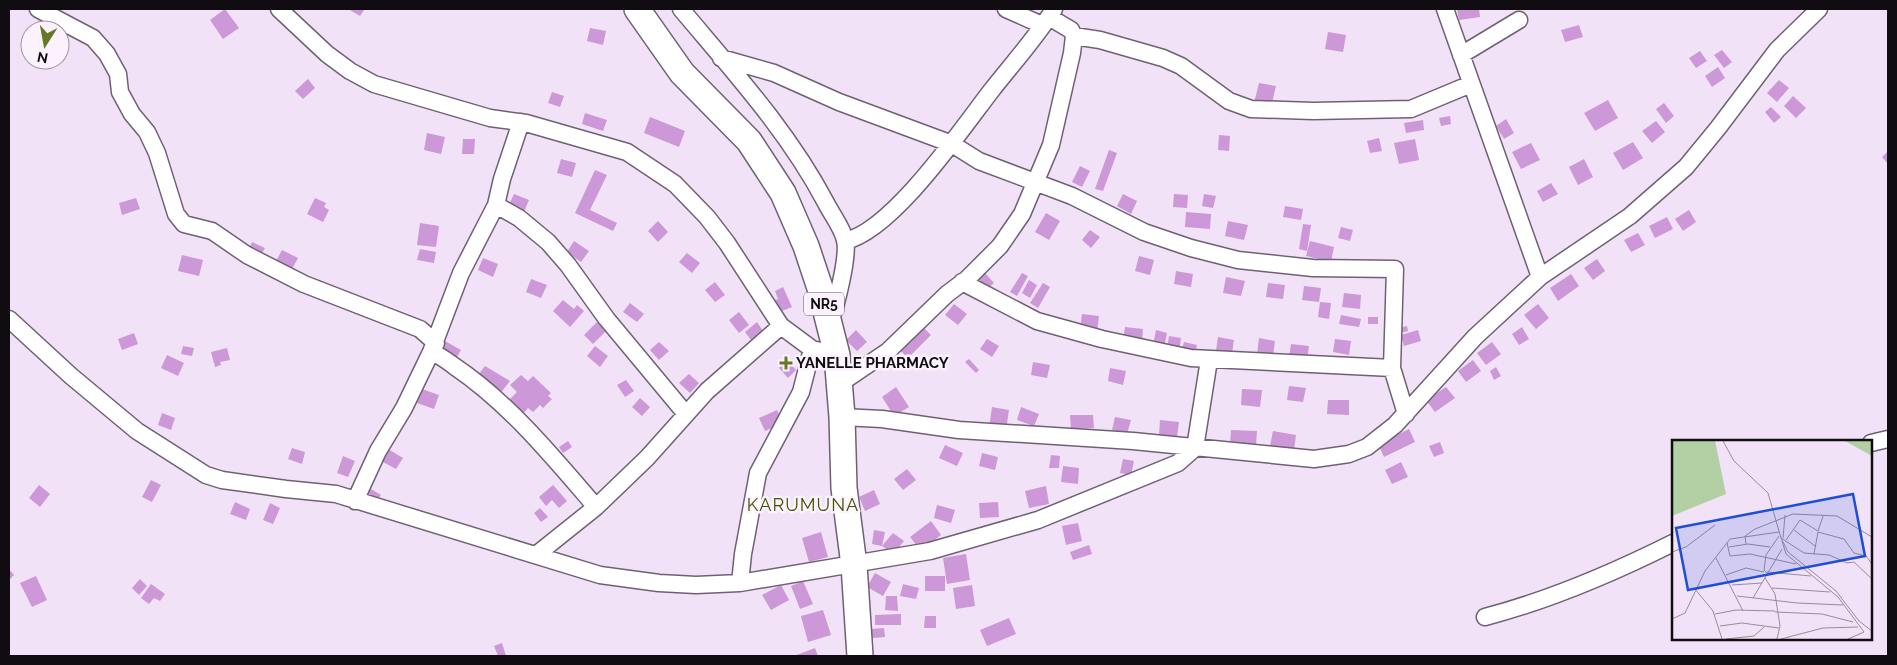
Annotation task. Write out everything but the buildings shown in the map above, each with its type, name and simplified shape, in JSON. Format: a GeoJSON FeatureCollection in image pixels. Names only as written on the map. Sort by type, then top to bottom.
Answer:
{"type":"FeatureCollection","features":[{"type":"Feature","properties":{"kind":"highway","name":"NR5"},"geometry":{"type":"LineString","coordinates":[[637,9],[682,72],[749,141],[783,193],[806,246],[837,355],[842,416],[844,488],[854,565],[860,656]]}},
{"type":"Feature","properties":{"kind":"street"},"geometry":{"type":"LineString","coordinates":[[38,9],[93,38],[108,54],[118,74],[124,99],[132,114],[147,132],[158,152],[176,214],[184,224],[212,231],[246,255],[304,284],[420,330],[434,348],[505,408],[552,456],[596,507]]}},
{"type":"Feature","properties":{"kind":"street"},"geometry":{"type":"LineString","coordinates":[[279,9],[327,54],[350,71],[374,84],[490,118],[521,122],[626,152],[675,184],[707,217],[727,243],[781,326],[812,349],[837,355]]}},
{"type":"Feature","properties":{"kind":"street"},"geometry":{"type":"LineString","coordinates":[[681,9],[721,58],[733,69],[792,146],[812,177],[845,241],[836,306],[829,324]]}},
{"type":"Feature","properties":{"kind":"street"},"geometry":{"type":"LineString","coordinates":[[1006,9],[1048,17],[1066,26],[1074,36],[1100,40],[1163,58],[1181,66],[1229,101],[1251,109],[1314,111],[1411,109],[1471,84]]}},
{"type":"Feature","properties":{"kind":"street"},"geometry":{"type":"LineString","coordinates":[[1445,9],[1540,277]]}},
{"type":"Feature","properties":{"kind":"street"},"geometry":{"type":"LineString","coordinates":[[842,416],[882,419],[959,430],[1134,441],[1314,458],[1332,457],[1366,447],[1395,426],[1475,337],[1540,277],[1630,216],[1686,167],[1777,50],[1819,9]]}},
{"type":"Feature","properties":{"kind":"street"},"geometry":{"type":"LineString","coordinates":[[845,241],[867,233],[892,211],[952,144],[1048,17]]}},
{"type":"Feature","properties":{"kind":"street"},"geometry":{"type":"LineString","coordinates":[[1461,55],[1519,20]]}},
{"type":"Feature","properties":{"kind":"street"},"geometry":{"type":"LineString","coordinates":[[838,385],[888,351],[1000,246],[1022,214],[1034,182],[1047,157],[1053,138],[1074,36]]}},
{"type":"Feature","properties":{"kind":"street"},"geometry":{"type":"LineString","coordinates":[[721,58],[774,73],[839,102],[952,144],[979,161],[1072,196],[1144,232],[1191,248],[1229,258],[1313,268],[1395,269],[1392,368],[1406,414]]}},
{"type":"Feature","properties":{"kind":"street"},"geometry":{"type":"LineString","coordinates":[[356,501],[378,451],[404,408],[434,348],[460,273],[496,205],[502,179],[521,122]]}},
{"type":"Feature","properties":{"kind":"street"},"geometry":{"type":"LineString","coordinates":[[496,205],[519,218],[548,242],[568,265],[606,318],[685,413]]}},
{"type":"Feature","properties":{"kind":"street"},"geometry":{"type":"LineString","coordinates":[[962,282],[1036,321],[1102,339],[1209,360],[1392,368]]}},
{"type":"Feature","properties":{"kind":"street"},"geometry":{"type":"LineString","coordinates":[[9,319],[71,376],[137,430],[206,475],[222,480],[336,494],[600,575],[659,583],[696,585],[740,583],[930,552],[1038,520],[1178,463],[1195,448],[1209,360]]}},
{"type":"Feature","properties":{"kind":"street"},"geometry":{"type":"LineString","coordinates":[[536,556],[596,507],[647,458],[685,413],[781,326]]}},
{"type":"Feature","properties":{"kind":"street"},"geometry":{"type":"LineString","coordinates":[[740,583],[743,554],[758,473],[801,392],[812,349]]}},
{"type":"Feature","properties":{"kind":"street"},"geometry":{"type":"LineString","coordinates":[[1872,443],[1888,439]]}},
{"type":"Feature","properties":{"kind":"street"},"geometry":{"type":"LineString","coordinates":[[1485,617],[1524,607],[1636,561],[1672,543]]}},
{"type":"Feature","properties":{"kind":"place","name":"YANELLE PHARMACY"},"geometry":{"type":"Point","coordinates":[786,363]}},
{"type":"Feature","properties":{"kind":"district","name":"KARUMUNA"},"geometry":{"type":"Point","coordinates":[803,504]}}]}
